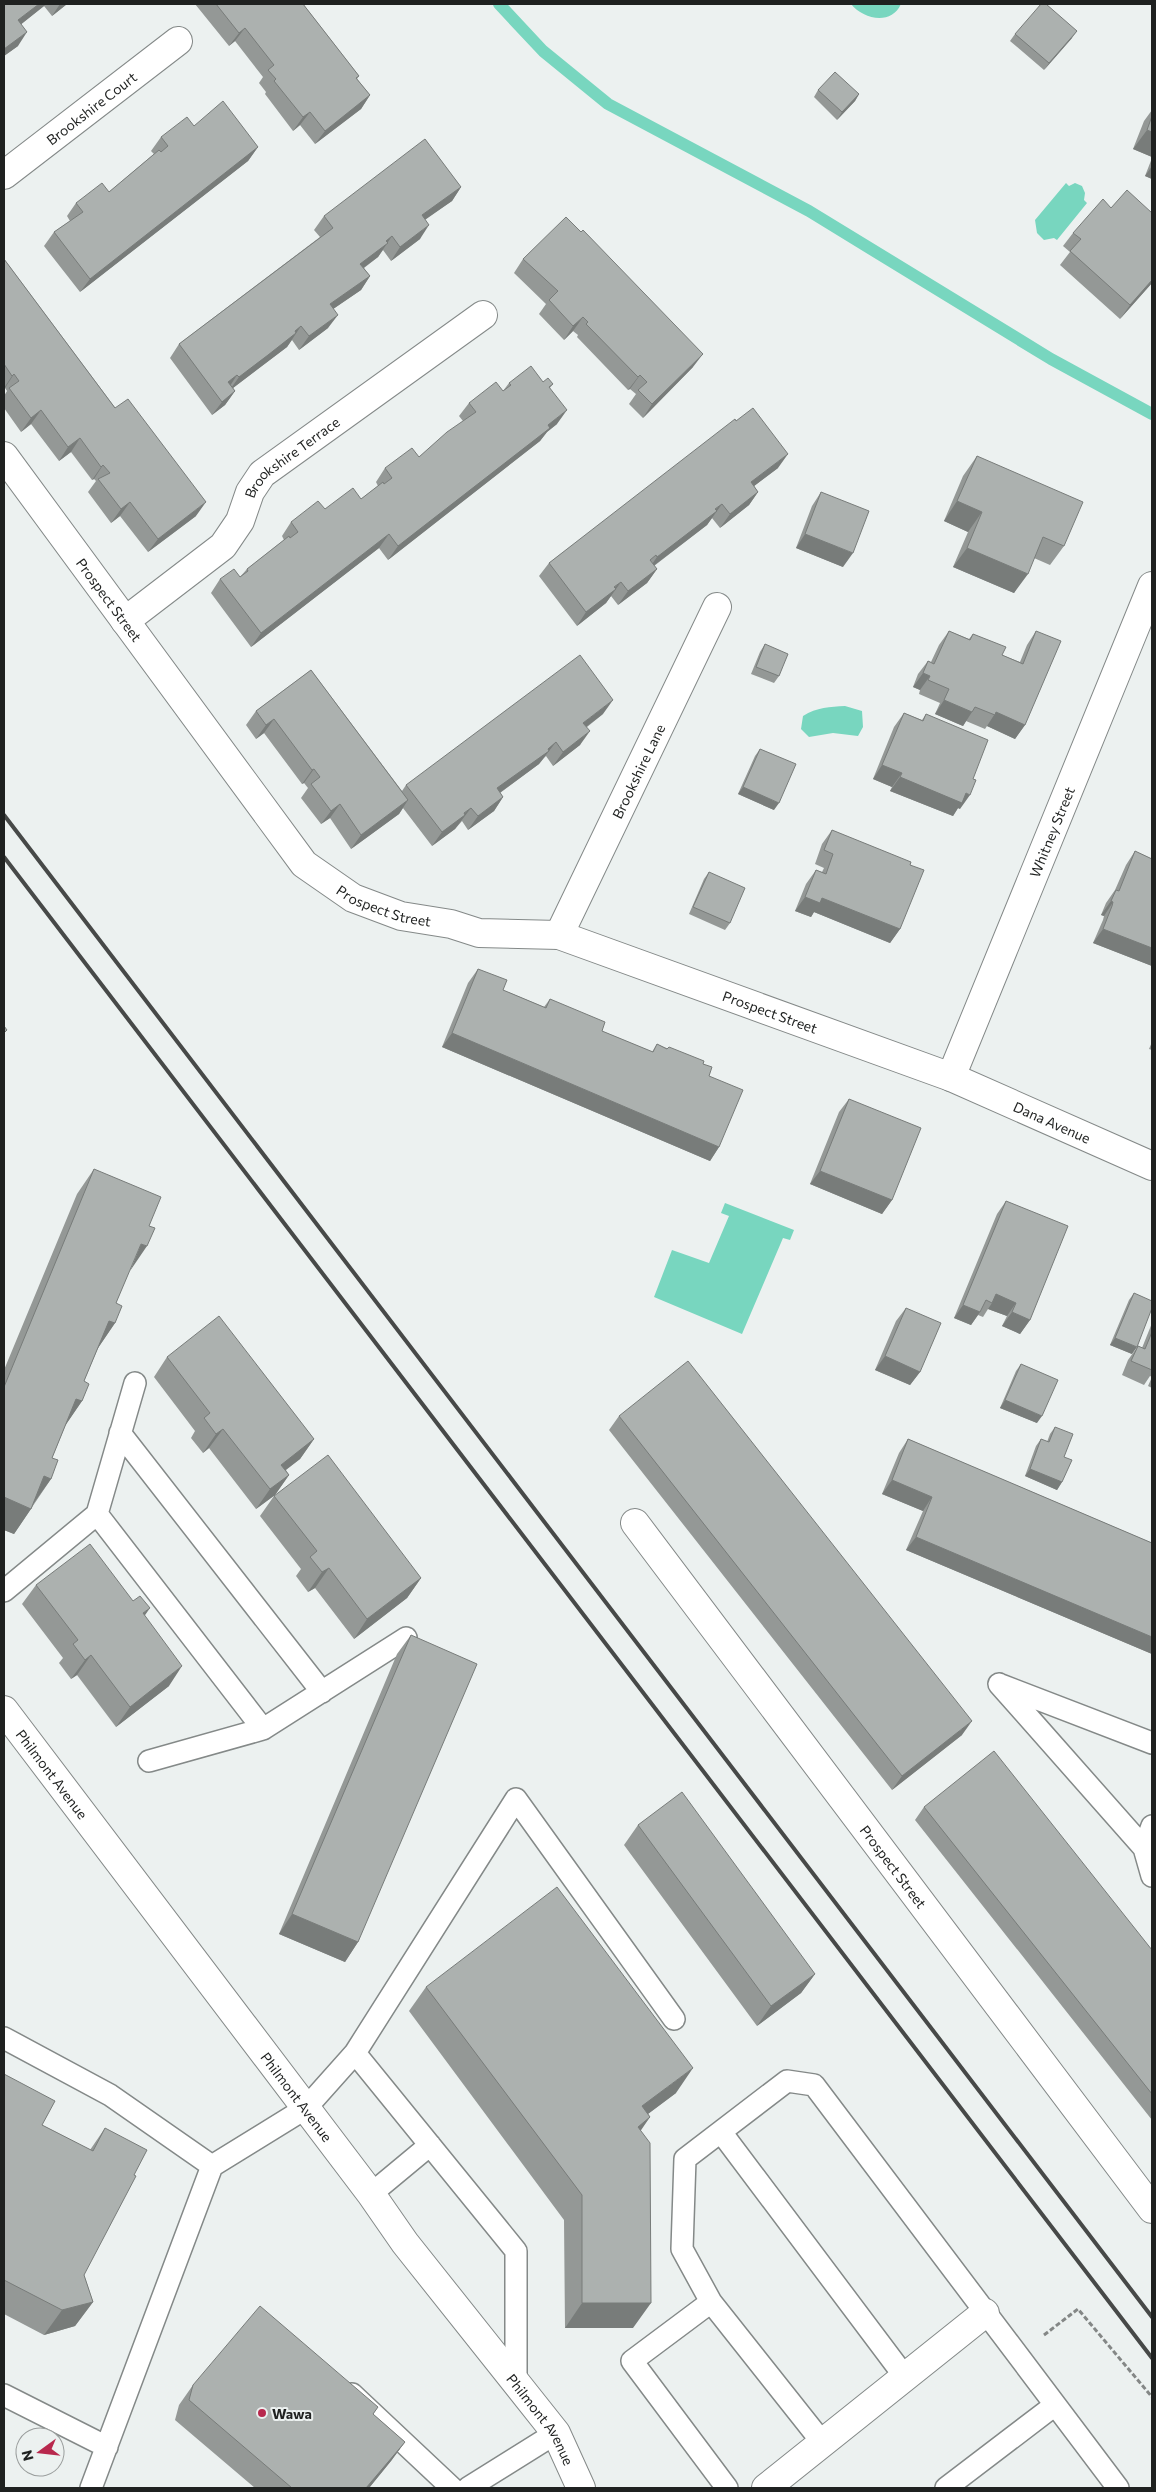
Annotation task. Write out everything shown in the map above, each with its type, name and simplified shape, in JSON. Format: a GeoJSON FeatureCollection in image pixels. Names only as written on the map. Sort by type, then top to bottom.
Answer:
{"type":"FeatureCollection","features":[{"type":"Feature","properties":{"kind":"street","name":"Brookshire Court"},"geometry":{"type":"LineString","coordinates":[[4,175],[178,41]]}},
{"type":"Feature","properties":{"kind":"street","name":"Brookshire Terrace"},"geometry":{"type":"LineString","coordinates":[[125,621],[223,546],[240,521],[250,492],[262,474],[483,315]]}},
{"type":"Feature","properties":{"kind":"street","name":"Prospect Street"},"geometry":{"type":"LineString","coordinates":[[4,456],[304,864],[353,898],[400,916],[451,924],[479,933],[514,936],[559,935],[951,1078]]}},
{"type":"Feature","properties":{"kind":"street","name":"Whitney Street"},"geometry":{"type":"LineString","coordinates":[[951,1078],[1152,586]]}},
{"type":"Feature","properties":{"kind":"street","name":"Brookshire Lane"},"geometry":{"type":"LineString","coordinates":[[559,935],[717,607]]}},
{"type":"Feature","properties":{"kind":"street","name":"Dana Avenue"},"geometry":{"type":"LineString","coordinates":[[951,1078],[1152,1166]]}},
{"type":"Feature","properties":{"kind":"street","name":"Prospect Street"},"geometry":{"type":"LineString","coordinates":[[634,1523],[1152,2209]]}},
{"type":"Feature","properties":{"kind":"street","name":"Philmont Avenue"},"geometry":{"type":"LineString","coordinates":[[4,1710],[371,2194],[405,2242],[556,2433],[581,2488]]}},
{"type":"Feature","properties":{"kind":"street"},"geometry":{"type":"LineString","coordinates":[[766,2488],[985,2313]]}},
{"type":"Feature","properties":{"kind":"lane"},"geometry":{"type":"LineString","coordinates":[[4,1591],[98,1514],[135,1384]]}},
{"type":"Feature","properties":{"kind":"lane"},"geometry":{"type":"LineString","coordinates":[[120,1433],[322,1692]]}},
{"type":"Feature","properties":{"kind":"lane"},"geometry":{"type":"LineString","coordinates":[[98,1514],[263,1729]]}},
{"type":"Feature","properties":{"kind":"lane"},"geometry":{"type":"LineString","coordinates":[[149,1761],[263,1729],[406,1638]]}},
{"type":"Feature","properties":{"kind":"lane"},"geometry":{"type":"LineString","coordinates":[[1152,1743],[999,1684],[1144,1848],[1152,1876]]}},
{"type":"Feature","properties":{"kind":"lane"},"geometry":{"type":"LineString","coordinates":[[91,2488],[212,2166],[306,2108],[355,2053],[516,1799],[674,2019]]}},
{"type":"Feature","properties":{"kind":"lane"},"geometry":{"type":"LineString","coordinates":[[1144,1848],[1152,1826]]}},
{"type":"Feature","properties":{"kind":"lane"},"geometry":{"type":"LineString","coordinates":[[4,2038],[110,2095],[212,2166]]}},
{"type":"Feature","properties":{"kind":"lane"},"geometry":{"type":"LineString","coordinates":[[355,2053],[516,2251],[516,2382]]}},
{"type":"Feature","properties":{"kind":"lane"},"geometry":{"type":"LineString","coordinates":[[822,2442],[711,2302],[682,2249],[685,2159],[787,2082],[814,2085],[1118,2488]]}},
{"type":"Feature","properties":{"kind":"lane"},"geometry":{"type":"LineString","coordinates":[[721,2132],[906,2377]]}},
{"type":"Feature","properties":{"kind":"lane"},"geometry":{"type":"LineString","coordinates":[[371,2194],[430,2145]]}},
{"type":"Feature","properties":{"kind":"lane"},"geometry":{"type":"LineString","coordinates":[[711,2302],[632,2361],[727,2488]]}},
{"type":"Feature","properties":{"kind":"lane"},"geometry":{"type":"LineString","coordinates":[[340,2382],[452,2488]]}},
{"type":"Feature","properties":{"kind":"lane"},"geometry":{"type":"LineString","coordinates":[[4,2394],[107,2447]]}},
{"type":"Feature","properties":{"kind":"lane"},"geometry":{"type":"LineString","coordinates":[[946,2488],[1055,2405]]}},
{"type":"Feature","properties":{"kind":"lane"},"geometry":{"type":"LineString","coordinates":[[468,2488],[556,2433]]}},
{"type":"Feature","properties":{"kind":"path"},"geometry":{"type":"LineString","coordinates":[[1037,2340],[1078,2309],[1152,2397]]}},
{"type":"Feature","properties":{"kind":"shaded area"},"geometry":{"type":"Polygon","coordinates":[[[851,4],[901,4],[891,15],[877,18],[862,13],[851,4]]]}},
{"type":"Feature","properties":{"kind":"shaded area"},"geometry":{"type":"Polygon","coordinates":[[[1066,183],[1069,186],[1075,183],[1082,186],[1085,193],[1084,200],[1087,203],[1057,240],[1054,238],[1044,240],[1037,233],[1035,220],[1066,183]]]}},
{"type":"Feature","properties":{"kind":"shaded area"},"geometry":{"type":"Polygon","coordinates":[[[845,706],[862,711],[863,727],[858,736],[833,733],[809,737],[801,729],[803,716],[808,713],[824,708],[845,706]]]}},
{"type":"Feature","properties":{"kind":"shaded area"},"geometry":{"type":"Polygon","coordinates":[[[725,1203],[794,1230],[790,1240],[783,1238],[742,1334],[654,1297],[672,1250],[709,1263],[729,1216],[721,1213],[725,1203]]]}},
{"type":"Feature","properties":{"kind":"building"},"geometry":{"type":"Polygon","coordinates":[[[4,4],[39,4],[18,20],[27,32],[4,49],[4,4]]]}},
{"type":"Feature","properties":{"kind":"building"},"geometry":{"type":"Polygon","coordinates":[[[216,4],[303,4],[359,76],[356,78],[370,95],[325,131],[310,112],[303,117],[274,81],[276,79],[268,70],[274,65],[245,28],[239,33],[216,4]]]}},
{"type":"Feature","properties":{"kind":"building"},"geometry":{"type":"Polygon","coordinates":[[[1041,4],[1046,4],[1077,31],[1049,63],[1015,34],[1041,4]]]}},
{"type":"Feature","properties":{"kind":"building"},"geometry":{"type":"Polygon","coordinates":[[[835,72],[859,94],[842,112],[818,90],[835,72]]]}},
{"type":"Feature","properties":{"kind":"building"},"geometry":{"type":"Polygon","coordinates":[[[223,101],[258,147],[90,279],[54,232],[83,212],[76,203],[102,183],[109,192],[159,150],[161,152],[168,146],[161,137],[187,117],[194,126],[223,101]]]}},
{"type":"Feature","properties":{"kind":"building"},"geometry":{"type":"Polygon","coordinates":[[[1152,116],[1152,132],[1147,130],[1152,116]]]}},
{"type":"Feature","properties":{"kind":"building"},"geometry":{"type":"Polygon","coordinates":[[[425,139],[461,187],[422,215],[429,225],[400,247],[392,236],[386,241],[388,243],[360,264],[370,276],[330,304],[338,315],[309,336],[301,326],[295,331],[296,333],[268,355],[239,377],[237,375],[228,382],[235,391],[222,402],[179,344],[333,228],[324,216],[425,139]]]}},
{"type":"Feature","properties":{"kind":"building"},"geometry":{"type":"Polygon","coordinates":[[[1127,190],[1152,213],[1152,280],[1130,305],[1070,251],[1081,239],[1073,233],[1103,199],[1111,208],[1127,190]]]}},
{"type":"Feature","properties":{"kind":"building"},"geometry":{"type":"Polygon","coordinates":[[[566,217],[581,232],[583,230],[703,354],[652,404],[638,390],[647,382],[640,375],[638,377],[586,324],[588,322],[583,317],[573,326],[549,300],[558,291],[523,259],[566,217]]]}},
{"type":"Feature","properties":{"kind":"building"},"geometry":{"type":"Polygon","coordinates":[[[4,259],[115,408],[128,399],[206,502],[158,539],[130,502],[121,509],[98,479],[110,473],[103,465],[101,467],[80,438],[68,447],[41,410],[31,418],[9,388],[19,381],[14,374],[12,376],[4,364],[4,259]]]}},
{"type":"Feature","properties":{"kind":"building"},"geometry":{"type":"Polygon","coordinates":[[[531,366],[543,382],[548,378],[553,384],[549,387],[567,410],[548,425],[550,428],[398,546],[389,534],[261,633],[220,579],[234,569],[240,577],[248,571],[247,569],[289,536],[290,538],[298,532],[291,522],[318,501],[325,509],[353,488],[361,499],[383,482],[384,484],[392,478],[385,468],[412,448],[419,457],[447,432],[476,412],[469,403],[496,382],[503,391],[511,385],[509,383],[531,366]]]}},
{"type":"Feature","properties":{"kind":"building"},"geometry":{"type":"Polygon","coordinates":[[[753,408],[788,454],[751,482],[758,492],[730,514],[722,504],[715,509],[717,511],[657,557],[656,555],[650,560],[657,569],[628,591],[621,582],[614,587],[616,589],[586,612],[549,563],[735,419],[736,421],[753,408]]]}},
{"type":"Feature","properties":{"kind":"building"},"geometry":{"type":"Polygon","coordinates":[[[977,456],[1083,502],[1064,546],[1043,537],[1028,574],[967,548],[982,512],[957,501],[977,456]]]}},
{"type":"Feature","properties":{"kind":"building"},"geometry":{"type":"Polygon","coordinates":[[[821,492],[869,511],[853,553],[805,534],[821,492]]]}},
{"type":"Feature","properties":{"kind":"building"},"geometry":{"type":"Polygon","coordinates":[[[949,631],[970,640],[973,634],[1006,647],[1002,655],[1023,664],[1036,631],[1061,641],[1025,725],[996,712],[995,715],[975,707],[972,712],[944,700],[949,689],[928,680],[930,676],[923,673],[928,661],[934,664],[949,631]]]}},
{"type":"Feature","properties":{"kind":"building"},"geometry":{"type":"Polygon","coordinates":[[[765,644],[788,654],[779,676],[756,667],[765,644]]]}},
{"type":"Feature","properties":{"kind":"building"},"geometry":{"type":"Polygon","coordinates":[[[580,655],[613,700],[583,723],[590,731],[563,752],[556,742],[548,749],[549,751],[497,788],[503,797],[478,816],[471,808],[464,813],[465,815],[442,832],[406,785],[580,655]]]}},
{"type":"Feature","properties":{"kind":"building"},"geometry":{"type":"Polygon","coordinates":[[[311,670],[408,800],[361,835],[340,804],[331,811],[311,784],[320,777],[314,769],[312,770],[274,719],[266,725],[256,711],[311,670]]]}},
{"type":"Feature","properties":{"kind":"building"},"geometry":{"type":"Polygon","coordinates":[[[904,713],[923,721],[926,714],[988,740],[973,779],[976,780],[970,795],[966,793],[962,803],[900,777],[902,773],[882,765],[904,713]]]}},
{"type":"Feature","properties":{"kind":"building"},"geometry":{"type":"Polygon","coordinates":[[[760,749],[796,764],[779,803],[743,787],[760,749]]]}},
{"type":"Feature","properties":{"kind":"building"},"geometry":{"type":"Polygon","coordinates":[[[832,830],[911,862],[910,865],[924,870],[900,929],[822,898],[820,903],[805,897],[816,870],[826,874],[833,854],[824,850],[832,830]]]}},
{"type":"Feature","properties":{"kind":"building"},"geometry":{"type":"Polygon","coordinates":[[[1135,851],[1152,859],[1152,948],[1103,929],[1112,906],[1113,902],[1111,901],[1116,890],[1119,891],[1135,851]]]}},
{"type":"Feature","properties":{"kind":"building"},"geometry":{"type":"Polygon","coordinates":[[[709,872],[745,888],[730,923],[693,907],[709,872]]]}},
{"type":"Feature","properties":{"kind":"building"},"geometry":{"type":"Polygon","coordinates":[[[478,969],[507,980],[503,990],[546,1008],[550,999],[605,1022],[602,1031],[653,1052],[657,1044],[704,1061],[703,1064],[712,1067],[709,1076],[743,1090],[719,1147],[452,1033],[478,969]]]}},
{"type":"Feature","properties":{"kind":"building"},"geometry":{"type":"Polygon","coordinates":[[[849,1099],[921,1128],[892,1200],[820,1171],[849,1099]]]}},
{"type":"Feature","properties":{"kind":"building"},"geometry":{"type":"Polygon","coordinates":[[[94,1169],[161,1197],[149,1226],[155,1228],[147,1246],[141,1244],[116,1303],[122,1306],[115,1323],[109,1321],[84,1381],[89,1384],[82,1401],[76,1399],[52,1458],[58,1460],[51,1479],[44,1476],[31,1509],[4,1497],[4,1387],[94,1169]]]}},
{"type":"Feature","properties":{"kind":"building"},"geometry":{"type":"Polygon","coordinates":[[[1006,1201],[1068,1226],[1030,1320],[1012,1312],[1016,1303],[996,1294],[992,1303],[986,1300],[980,1312],[963,1305],[1006,1201]]]}},
{"type":"Feature","properties":{"kind":"building"},"geometry":{"type":"Polygon","coordinates":[[[1134,1293],[1152,1301],[1152,1308],[1137,1347],[1115,1338],[1134,1293]]]}},
{"type":"Feature","properties":{"kind":"building"},"geometry":{"type":"Polygon","coordinates":[[[906,1308],[941,1323],[920,1372],[885,1356],[906,1308]]]}},
{"type":"Feature","properties":{"kind":"building"},"geometry":{"type":"Polygon","coordinates":[[[219,1316],[314,1439],[281,1465],[289,1475],[270,1489],[223,1429],[216,1434],[204,1418],[210,1413],[167,1357],[219,1316]]]}},
{"type":"Feature","properties":{"kind":"building"},"geometry":{"type":"Polygon","coordinates":[[[1152,1332],[1152,1370],[1131,1361],[1138,1346],[1145,1349],[1152,1332]]]}},
{"type":"Feature","properties":{"kind":"building"},"geometry":{"type":"Polygon","coordinates":[[[688,1361],[972,1721],[902,1776],[619,1416],[688,1361]]]}},
{"type":"Feature","properties":{"kind":"building"},"geometry":{"type":"Polygon","coordinates":[[[1021,1364],[1058,1380],[1042,1416],[1005,1400],[1021,1364]]]}},
{"type":"Feature","properties":{"kind":"building"},"geometry":{"type":"Polygon","coordinates":[[[1055,1427],[1073,1434],[1064,1457],[1072,1460],[1062,1482],[1030,1469],[1041,1439],[1049,1442],[1055,1427]]]}},
{"type":"Feature","properties":{"kind":"building"},"geometry":{"type":"Polygon","coordinates":[[[908,1439],[1152,1543],[1152,1637],[916,1537],[932,1497],[892,1480],[908,1439]]]}},
{"type":"Feature","properties":{"kind":"building"},"geometry":{"type":"Polygon","coordinates":[[[328,1455],[421,1578],[367,1619],[329,1568],[322,1572],[310,1557],[317,1551],[274,1496],[328,1455]]]}},
{"type":"Feature","properties":{"kind":"building"},"geometry":{"type":"Polygon","coordinates":[[[90,1544],[133,1601],[140,1596],[150,1608],[143,1613],[182,1666],[130,1707],[91,1655],[85,1660],[73,1644],[78,1640],[36,1585],[90,1544]]]}},
{"type":"Feature","properties":{"kind":"building"},"geometry":{"type":"Polygon","coordinates":[[[411,1635],[477,1664],[358,1942],[292,1914],[411,1635]]]}},
{"type":"Feature","properties":{"kind":"building"},"geometry":{"type":"Polygon","coordinates":[[[994,1751],[1152,1950],[1152,2094],[924,1807],[994,1751]]]}},
{"type":"Feature","properties":{"kind":"building"},"geometry":{"type":"Polygon","coordinates":[[[682,1792],[815,1974],[771,2006],[638,1825],[682,1792]]]}},
{"type":"Feature","properties":{"kind":"building"},"geometry":{"type":"Polygon","coordinates":[[[557,1887],[693,2068],[642,2106],[650,2117],[638,2127],[650,2143],[651,2303],[582,2303],[582,2195],[426,1987],[557,1887]]]}},
{"type":"Feature","properties":{"kind":"building"},"geometry":{"type":"Polygon","coordinates":[[[4,2074],[55,2101],[42,2125],[93,2151],[105,2128],[147,2150],[134,2175],[136,2176],[84,2275],[93,2302],[62,2310],[4,2280],[4,2074]]]}},
{"type":"Feature","properties":{"kind":"building","name":"Wawa"},"geometry":{"type":"Polygon","coordinates":[[[260,2306],[378,2407],[373,2414],[405,2442],[366,2488],[292,2488],[189,2400],[193,2385],[260,2306]]]}},
{"type":"Feature","properties":{"kind":"waterway"},"geometry":{"type":"LineString","coordinates":[[499,4],[543,51],[608,104],[809,211],[1051,359],[1152,414]]}},
{"type":"Feature","properties":{"kind":"railway"},"geometry":{"type":"LineString","coordinates":[[4,815],[1152,2317]]}},
{"type":"Feature","properties":{"kind":"railway"},"geometry":{"type":"LineString","coordinates":[[4,857],[1152,2358]]}},
{"type":"Feature","properties":{"kind":"place","name":"Wawa"},"geometry":{"type":"Point","coordinates":[262,2413]}}]}
